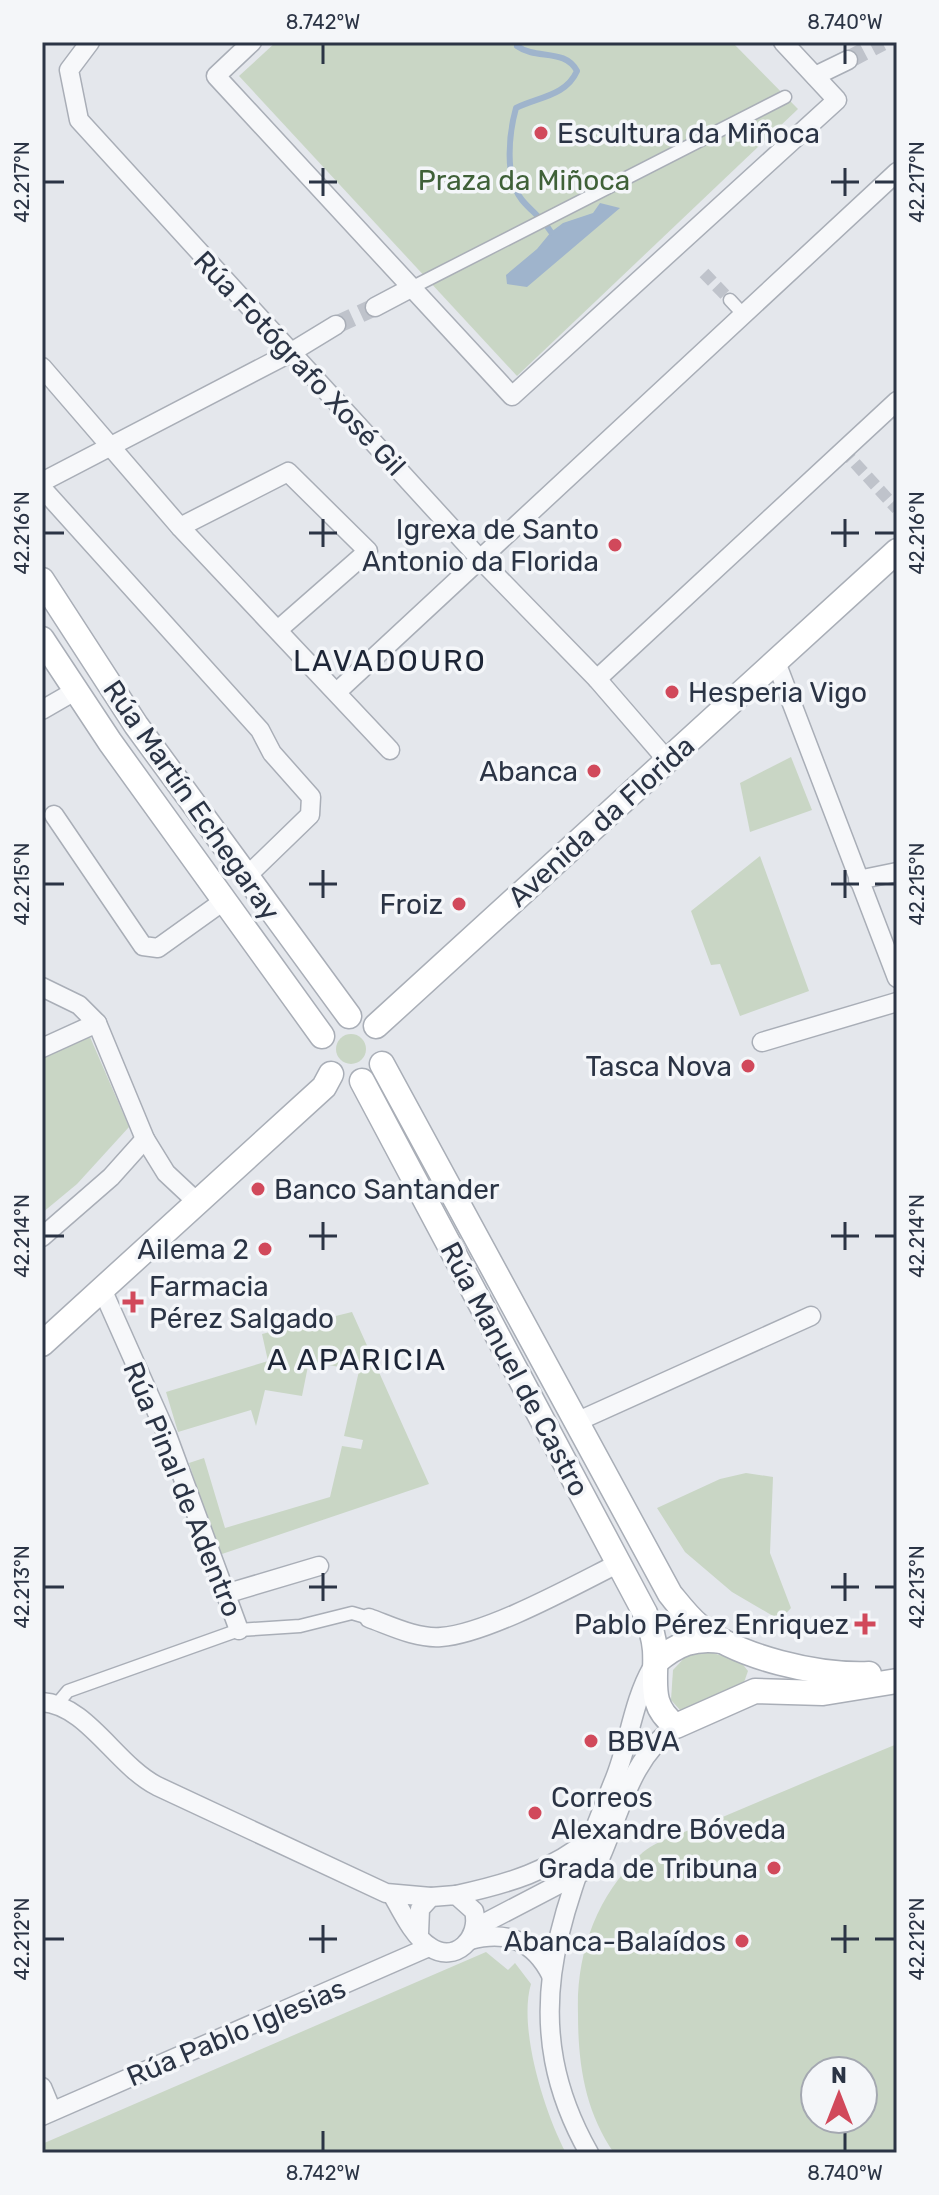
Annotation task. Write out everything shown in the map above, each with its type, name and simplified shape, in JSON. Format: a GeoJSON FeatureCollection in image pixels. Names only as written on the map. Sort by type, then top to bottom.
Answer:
{"type":"FeatureCollection","features":[{"type":"Feature","properties":{"kind":"main road","name":"Avenida da Florida"},"geometry":{"type":"LineString","coordinates":[[376,1026],[897,551]]}},
{"type":"Feature","properties":{"kind":"main road","name":"Rúa Martín Echegaray"},"geometry":{"type":"LineString","coordinates":[[42,580],[136,725],[349,1016]]}},
{"type":"Feature","properties":{"kind":"main road","name":"Rúa Martín Echegaray"},"geometry":{"type":"LineString","coordinates":[[42,639],[75,691],[322,1036]]}},
{"type":"Feature","properties":{"kind":"main road"},"geometry":{"type":"LineString","coordinates":[[349,1016],[368,1019],[376,1026],[385,1044],[382,1064],[362,1081],[351,1082],[331,1074],[320,1056],[322,1036],[333,1022],[349,1016]]}},
{"type":"Feature","properties":{"kind":"main road","name":"Rúa Manuel de Castro"},"geometry":{"type":"LineString","coordinates":[[382,1064],[670,1594],[699,1625],[722,1641]]}},
{"type":"Feature","properties":{"kind":"main road"},"geometry":{"type":"LineString","coordinates":[[42,1344],[324,1087],[331,1074]]}},
{"type":"Feature","properties":{"kind":"main road","name":"Rúa Manuel de Castro"},"geometry":{"type":"LineString","coordinates":[[362,1081],[619,1563],[652,1630],[656,1662]]}},
{"type":"Feature","properties":{"kind":"main road"},"geometry":{"type":"LineString","coordinates":[[897,1671],[833,1673],[804,1669],[722,1641],[683,1643],[656,1662],[655,1701],[666,1719],[676,1726],[755,1691],[823,1693],[897,1681]]}},
{"type":"Feature","properties":{"kind":"main road"},"geometry":{"type":"LineString","coordinates":[[749,1651],[759,1668],[755,1691]]}},
{"type":"Feature","properties":{"kind":"street"},"geometry":{"type":"LineString","coordinates":[[75,49],[90,42]]}},
{"type":"Feature","properties":{"kind":"street"},"geometry":{"type":"LineString","coordinates":[[252,42],[216,76],[512,396],[837,100],[783,42]]}},
{"type":"Feature","properties":{"kind":"street","name":"Rúa Fotógrafo Xosé Gil"},"geometry":{"type":"LineString","coordinates":[[75,49],[69,70],[79,120],[479,558],[597,679],[667,760]]}},
{"type":"Feature","properties":{"kind":"street"},"geometry":{"type":"LineString","coordinates":[[815,76],[848,60]]}},
{"type":"Feature","properties":{"kind":"street"},"geometry":{"type":"LineString","coordinates":[[375,307],[551,214],[785,97]]}},
{"type":"Feature","properties":{"kind":"street"},"geometry":{"type":"LineString","coordinates":[[338,691],[736,307],[897,172]]}},
{"type":"Feature","properties":{"kind":"street"},"geometry":{"type":"LineString","coordinates":[[42,482],[290,353],[336,325]]}},
{"type":"Feature","properties":{"kind":"street"},"geometry":{"type":"LineString","coordinates":[[42,367],[180,527],[338,691],[390,750]]}},
{"type":"Feature","properties":{"kind":"street"},"geometry":{"type":"LineString","coordinates":[[597,679],[897,401]]}},
{"type":"Feature","properties":{"kind":"street"},"geometry":{"type":"LineString","coordinates":[[180,527],[288,472],[368,551],[279,629]]}},
{"type":"Feature","properties":{"kind":"street"},"geometry":{"type":"LineString","coordinates":[[42,488],[260,730],[272,753],[311,797],[310,815],[246,877]]}},
{"type":"Feature","properties":{"kind":"street"},"geometry":{"type":"LineString","coordinates":[[776,662],[897,978]]}},
{"type":"Feature","properties":{"kind":"street"},"geometry":{"type":"LineString","coordinates":[[42,710],[75,691]]}},
{"type":"Feature","properties":{"kind":"street"},"geometry":{"type":"LineString","coordinates":[[54,815],[143,946],[158,948],[225,900]]}},
{"type":"Feature","properties":{"kind":"street"},"geometry":{"type":"LineString","coordinates":[[858,880],[897,872]]}},
{"type":"Feature","properties":{"kind":"street"},"geometry":{"type":"LineString","coordinates":[[42,987],[79,1005],[97,1023],[145,1139],[166,1173],[197,1202]]}},
{"type":"Feature","properties":{"kind":"street"},"geometry":{"type":"LineString","coordinates":[[762,1042],[897,1002]]}},
{"type":"Feature","properties":{"kind":"street"},"geometry":{"type":"LineString","coordinates":[[42,1048],[97,1023]]}},
{"type":"Feature","properties":{"kind":"street"},"geometry":{"type":"LineString","coordinates":[[42,1237],[111,1177],[145,1139]]}},
{"type":"Feature","properties":{"kind":"street","name":"Rúa Pinal de Adentro"},"geometry":{"type":"LineString","coordinates":[[102,1289],[167,1435],[239,1630],[300,1626],[352,1613],[406,1631],[440,1637],[515,1614],[619,1563]]}},
{"type":"Feature","properties":{"kind":"street","name":"Rúa Manuel de Castro"},"geometry":{"type":"LineString","coordinates":[[576,1422],[811,1316]]}},
{"type":"Feature","properties":{"kind":"street"},"geometry":{"type":"LineString","coordinates":[[225,1594],[319,1566]]}},
{"type":"Feature","properties":{"kind":"street"},"geometry":{"type":"LineString","coordinates":[[50,1703],[68,1691],[239,1630]]}},
{"type":"Feature","properties":{"kind":"street"},"geometry":{"type":"LineString","coordinates":[[589,2153],[570,2113],[554,2053],[551,1975],[561,1919],[594,1836],[644,1686],[656,1662]]}},
{"type":"Feature","properties":{"kind":"street"},"geometry":{"type":"LineString","coordinates":[[50,1703],[73,1711],[139,1777],[393,1896],[456,1895],[534,1873],[572,1854],[594,1836]]}},
{"type":"Feature","properties":{"kind":"street"},"geometry":{"type":"LineString","coordinates":[[393,1896],[424,1940],[437,1951],[456,1951],[473,1934],[576,1877],[601,1856],[648,1750],[676,1726]]}},
{"type":"Feature","properties":{"kind":"street"},"geometry":{"type":"LineString","coordinates":[[456,1895],[474,1911],[473,1934]]}},
{"type":"Feature","properties":{"kind":"street"},"geometry":{"type":"LineString","coordinates":[[424,1940],[420,1909],[431,1897]]}},
{"type":"Feature","properties":{"kind":"street"},"geometry":{"type":"LineString","coordinates":[[473,1934],[506,1935],[519,1941],[542,1956],[551,1975]]}},
{"type":"Feature","properties":{"kind":"street","name":"Rúa Pablo Iglesias"},"geometry":{"type":"LineString","coordinates":[[47,2113],[424,1940]]}},
{"type":"Feature","properties":{"kind":"street"},"geometry":{"type":"LineString","coordinates":[[42,2087],[47,2113]]}},
{"type":"Feature","properties":{"kind":"green space","name":"Praza da Miñoca"},"geometry":{"type":"Polygon","coordinates":[[[276,42],[732,42],[798,109],[517,376],[239,76],[276,42]]]}},
{"type":"Feature","properties":{"kind":"green space"},"geometry":{"type":"Polygon","coordinates":[[[791,757],[812,810],[750,832],[740,783],[791,757]]]}},
{"type":"Feature","properties":{"kind":"green space"},"geometry":{"type":"Polygon","coordinates":[[[760,856],[809,991],[740,1016],[720,964],[711,965],[691,911],[760,856]]]}},
{"type":"Feature","properties":{"kind":"green space"},"geometry":{"type":"Polygon","coordinates":[[[351,1034],[357,1035],[365,1043],[365,1055],[357,1063],[351,1064],[345,1063],[337,1055],[336,1049],[337,1043],[345,1035],[351,1034]]]}},
{"type":"Feature","properties":{"kind":"green space"},"geometry":{"type":"Polygon","coordinates":[[[90,1037],[129,1127],[77,1184],[42,1213],[42,1057],[90,1037]]]}},
{"type":"Feature","properties":{"kind":"green space"},"geometry":{"type":"Polygon","coordinates":[[[352,1312],[429,1484],[219,1555],[189,1463],[204,1458],[225,1528],[330,1497],[342,1446],[361,1449],[363,1440],[344,1436],[359,1371],[309,1361],[302,1396],[265,1390],[256,1426],[251,1410],[178,1432],[166,1392],[268,1361],[262,1334],[352,1312]]]}},
{"type":"Feature","properties":{"kind":"green space"},"geometry":{"type":"Polygon","coordinates":[[[746,1473],[773,1477],[770,1553],[791,1608],[780,1620],[732,1592],[685,1552],[657,1508],[720,1479],[746,1473]]]}},
{"type":"Feature","properties":{"kind":"green space"},"geometry":{"type":"Polygon","coordinates":[[[706,1651],[740,1661],[748,1671],[742,1688],[681,1711],[671,1700],[673,1670],[689,1653],[706,1651]]]}},
{"type":"Feature","properties":{"kind":"green space","name":"Abanca-Balaídos"},"geometry":{"type":"Polygon","coordinates":[[[897,1744],[897,2153],[614,2153],[604,2137],[590,2104],[580,2051],[578,1992],[585,1948],[611,1889],[640,1855],[671,1837],[897,1744]]]}},
{"type":"Feature","properties":{"kind":"green space"},"geometry":{"type":"Polygon","coordinates":[[[486,1952],[508,1970],[515,1963],[531,1984],[528,2023],[535,2069],[549,2115],[566,2153],[42,2153],[42,2144],[486,1952]]]}},
{"type":"Feature","properties":{"kind":"water"},"geometry":{"type":"Polygon","coordinates":[[[600,203],[620,208],[527,287],[507,284],[506,275],[537,249],[551,232],[563,223],[593,213],[600,203]]]}},
{"type":"Feature","properties":{"kind":"waterway"},"geometry":{"type":"LineString","coordinates":[[517,46],[533,53],[565,59],[577,71],[559,91],[516,108],[511,130],[510,168],[516,191],[551,232]]}},
{"type":"Feature","properties":{"kind":"tunnel"},"geometry":{"type":"LineString","coordinates":[[848,60],[882,42]]}},
{"type":"Feature","properties":{"kind":"tunnel"},"geometry":{"type":"LineString","coordinates":[[704,273],[730,300]]}},
{"type":"Feature","properties":{"kind":"tunnel"},"geometry":{"type":"LineString","coordinates":[[336,325],[375,307]]}},
{"type":"Feature","properties":{"kind":"tunnel"},"geometry":{"type":"LineString","coordinates":[[843,450],[897,509]]}},
{"type":"Feature","properties":{"kind":"place","name":"Escultura da Miñoca"},"geometry":{"type":"Point","coordinates":[541,133]}},
{"type":"Feature","properties":{"kind":"place","name":"Igrexa de Santo Antonio da Florida"},"geometry":{"type":"Point","coordinates":[615,545]}},
{"type":"Feature","properties":{"kind":"place","name":"Hesperia Vigo"},"geometry":{"type":"Point","coordinates":[672,692]}},
{"type":"Feature","properties":{"kind":"place","name":"Abanca"},"geometry":{"type":"Point","coordinates":[594,771]}},
{"type":"Feature","properties":{"kind":"place","name":"Froiz"},"geometry":{"type":"Point","coordinates":[459,904]}},
{"type":"Feature","properties":{"kind":"place","name":"Tasca Nova"},"geometry":{"type":"Point","coordinates":[748,1066]}},
{"type":"Feature","properties":{"kind":"place","name":"Banco Santander"},"geometry":{"type":"Point","coordinates":[258,1189]}},
{"type":"Feature","properties":{"kind":"place","name":"Ailema 2"},"geometry":{"type":"Point","coordinates":[265,1249]}},
{"type":"Feature","properties":{"kind":"place","name":"Farmacia Pérez Salgado"},"geometry":{"type":"Point","coordinates":[133,1302]}},
{"type":"Feature","properties":{"kind":"place","name":"Pablo Pérez Enriquez"},"geometry":{"type":"Point","coordinates":[865,1624]}},
{"type":"Feature","properties":{"kind":"place","name":"BBVA"},"geometry":{"type":"Point","coordinates":[591,1741]}},
{"type":"Feature","properties":{"kind":"place","name":"Correos Alexandre Bóveda"},"geometry":{"type":"Point","coordinates":[535,1813]}},
{"type":"Feature","properties":{"kind":"place","name":"Grada de Tribuna"},"geometry":{"type":"Point","coordinates":[774,1868]}},
{"type":"Feature","properties":{"kind":"place","name":"Abanca-Balaídos"},"geometry":{"type":"Point","coordinates":[742,1941]}},
{"type":"Feature","properties":{"kind":"district","name":"LAVADOURO"},"geometry":{"type":"Point","coordinates":[390,661]}},
{"type":"Feature","properties":{"kind":"district","name":"A APARICIA"},"geometry":{"type":"Point","coordinates":[357,1360]}}]}
